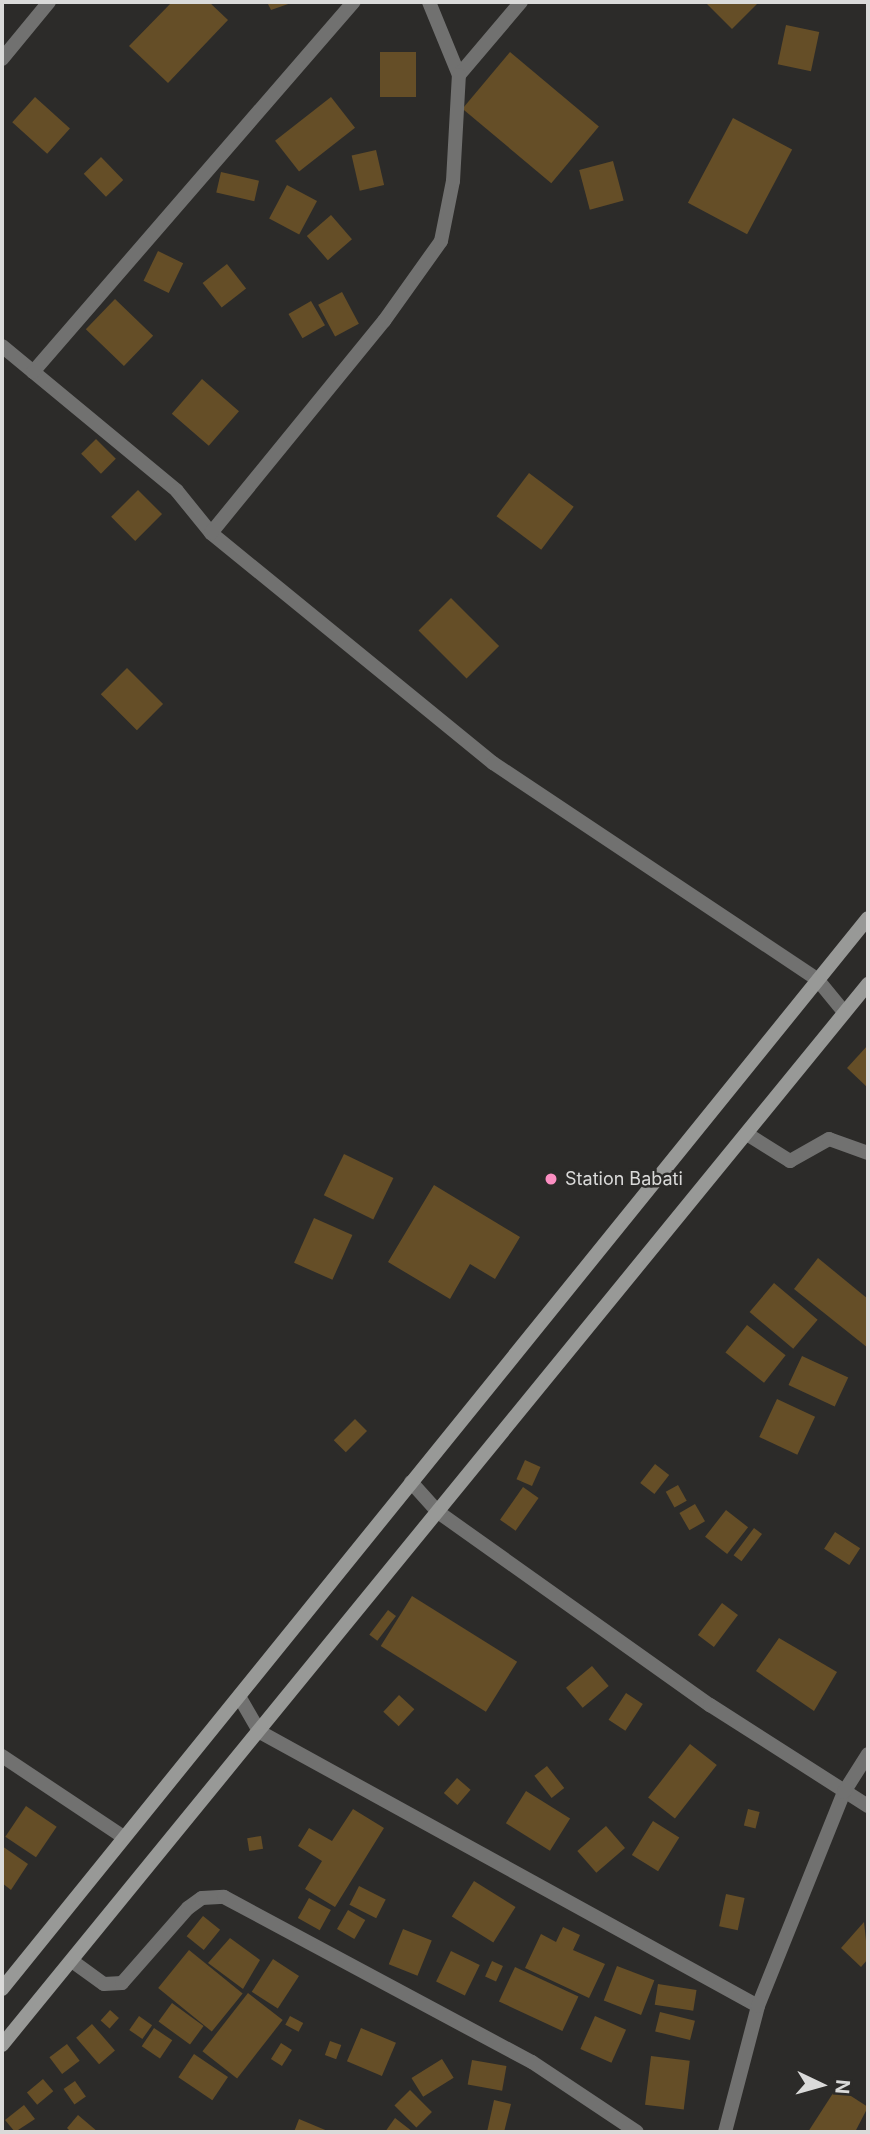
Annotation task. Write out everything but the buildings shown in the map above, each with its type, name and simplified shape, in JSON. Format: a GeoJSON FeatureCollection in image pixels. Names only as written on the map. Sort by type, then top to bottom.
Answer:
{"type":"FeatureCollection","features":[{"type":"Feature","properties":{"kind":"main road"},"geometry":{"type":"LineString","coordinates":[[2,1989],[122,1836],[240,1698],[411,1482],[868,918]]}},
{"type":"Feature","properties":{"kind":"main road"},"geometry":{"type":"LineString","coordinates":[[2,2045],[868,984]]}},
{"type":"Feature","properties":{"kind":"street"},"geometry":{"type":"LineString","coordinates":[[2,59],[48,2]]}},
{"type":"Feature","properties":{"kind":"street"},"geometry":{"type":"LineString","coordinates":[[33,372],[354,2]]}},
{"type":"Feature","properties":{"kind":"street"},"geometry":{"type":"LineString","coordinates":[[211,533],[384,321],[441,241],[453,181],[459,75],[429,2]]}},
{"type":"Feature","properties":{"kind":"street"},"geometry":{"type":"LineString","coordinates":[[459,75],[521,2]]}},
{"type":"Feature","properties":{"kind":"street"},"geometry":{"type":"LineString","coordinates":[[2,346],[177,491],[211,533],[493,763],[817,979],[844,1012]]}},
{"type":"Feature","properties":{"kind":"street"},"geometry":{"type":"LineString","coordinates":[[747,1134],[790,1161],[829,1139],[868,1153]]}},
{"type":"Feature","properties":{"kind":"street"},"geometry":{"type":"LineString","coordinates":[[411,1482],[438,1512],[710,1705],[868,1806]]}},
{"type":"Feature","properties":{"kind":"street"},"geometry":{"type":"LineString","coordinates":[[240,1698],[260,1732],[758,2006]]}},
{"type":"Feature","properties":{"kind":"street"},"geometry":{"type":"LineString","coordinates":[[725,2132],[758,2006],[844,1792],[868,1754]]}},
{"type":"Feature","properties":{"kind":"street"},"geometry":{"type":"LineString","coordinates":[[2,1756],[122,1836]]}},
{"type":"Feature","properties":{"kind":"street"},"geometry":{"type":"LineString","coordinates":[[72,1961],[104,1984],[122,1983],[188,1908],[202,1898],[223,1897],[532,2062],[637,2132]]}},
{"type":"Feature","properties":{"kind":"place","name":"Station Babati"},"geometry":{"type":"Point","coordinates":[551,1179]}}]}
